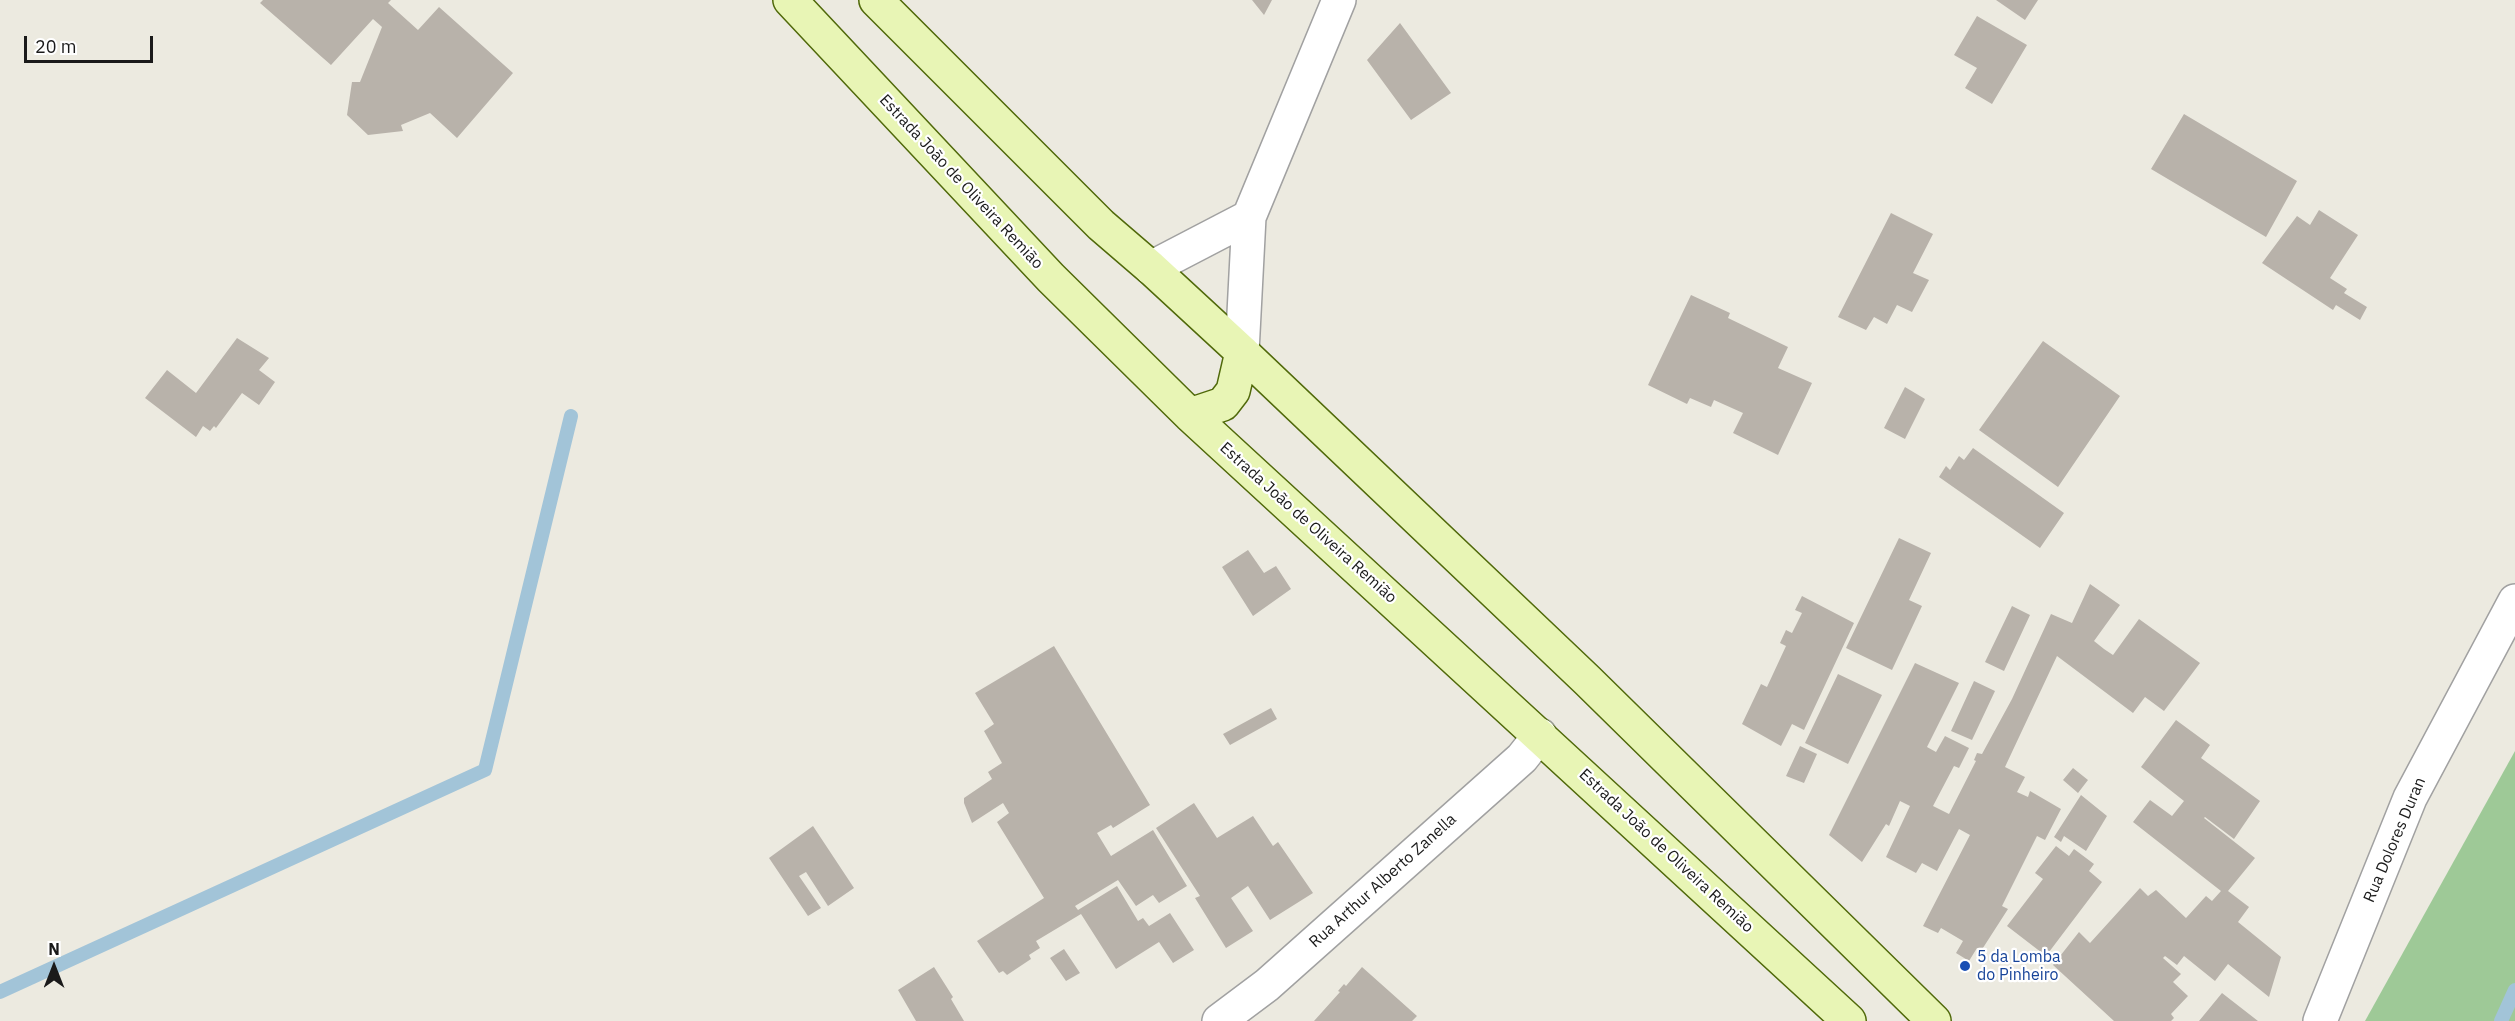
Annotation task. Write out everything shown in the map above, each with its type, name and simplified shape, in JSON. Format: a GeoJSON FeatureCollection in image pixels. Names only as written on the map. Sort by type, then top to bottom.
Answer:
{"type":"FeatureCollection","features":[{"type":"Feature","properties":{"kind":"main road","name":"Estrada João de Oliveira Remião"},"geometry":{"type":"LineString","coordinates":[[790,0],[1051,278],[1190,416],[1849,1021]]}},
{"type":"Feature","properties":{"kind":"main road"},"geometry":{"type":"LineString","coordinates":[[876,0],[1101,225],[1242,352],[1587,680],[1934,1021]]}},
{"type":"Feature","properties":{"kind":"main road"},"geometry":{"type":"LineString","coordinates":[[1190,416],[1223,404],[1233,391],[1242,352]]}},
{"type":"Feature","properties":{"kind":"street"},"geometry":{"type":"LineString","coordinates":[[1242,352],[1249,217],[1339,0]]}},
{"type":"Feature","properties":{"kind":"street"},"geometry":{"type":"LineString","coordinates":[[1151,268],[1249,217]]}},
{"type":"Feature","properties":{"kind":"street","name":"Rua Dolores Duran"},"geometry":{"type":"LineString","coordinates":[[2320,1021],[2410,798],[2515,601]]}},
{"type":"Feature","properties":{"kind":"street","name":"Rua Arthur Alberto Zanella"},"geometry":{"type":"LineString","coordinates":[[1219,1021],[1267,985],[1521,758],[1540,735]]}},
{"type":"Feature","properties":{"kind":"green space"},"geometry":{"type":"Polygon","coordinates":[[[2515,751],[2515,1021],[2365,1021],[2515,751]]]}},
{"type":"Feature","properties":{"kind":"building"},"geometry":{"type":"Polygon","coordinates":[[[263,0],[391,0],[388,3],[418,30],[439,7],[513,73],[457,138],[430,113],[401,125],[403,131],[368,135],[347,115],[352,82],[360,82],[382,27],[373,19],[331,65],[260,3],[263,0]]]}},
{"type":"Feature","properties":{"kind":"building"},"geometry":{"type":"Polygon","coordinates":[[[1252,0],[1272,0],[1264,15],[1252,0]]]}},
{"type":"Feature","properties":{"kind":"building"},"geometry":{"type":"Polygon","coordinates":[[[1996,0],[2038,0],[2025,20],[1996,0]]]}},
{"type":"Feature","properties":{"kind":"building"},"geometry":{"type":"Polygon","coordinates":[[[1977,16],[2027,45],[1992,104],[1965,88],[1977,68],[1954,55],[1977,16]]]}},
{"type":"Feature","properties":{"kind":"building"},"geometry":{"type":"Polygon","coordinates":[[[1400,23],[1451,93],[1411,120],[1367,60],[1400,23]]]}},
{"type":"Feature","properties":{"kind":"building"},"geometry":{"type":"Polygon","coordinates":[[[2184,114],[2297,181],[2266,237],[2151,169],[2184,114]]]}},
{"type":"Feature","properties":{"kind":"building"},"geometry":{"type":"Polygon","coordinates":[[[2319,210],[2358,235],[2330,278],[2347,289],[2344,293],[2367,307],[2360,320],[2336,305],[2333,310],[2262,263],[2297,216],[2310,225],[2319,210]]]}},
{"type":"Feature","properties":{"kind":"building"},"geometry":{"type":"Polygon","coordinates":[[[1891,213],[1933,234],[1913,273],[1929,280],[1912,312],[1897,305],[1887,324],[1874,317],[1866,330],[1838,317],[1891,213]]]}},
{"type":"Feature","properties":{"kind":"building"},"geometry":{"type":"Polygon","coordinates":[[[1691,295],[1730,313],[1728,318],[1788,347],[1778,368],[1812,383],[1778,455],[1733,433],[1743,413],[1714,400],[1711,407],[1690,398],[1687,404],[1648,385],[1691,295]]]}},
{"type":"Feature","properties":{"kind":"building"},"geometry":{"type":"Polygon","coordinates":[[[237,338],[269,358],[259,370],[275,382],[259,405],[242,393],[216,428],[214,426],[210,431],[203,426],[196,437],[145,398],[167,370],[196,393],[237,338]]]}},
{"type":"Feature","properties":{"kind":"building"},"geometry":{"type":"Polygon","coordinates":[[[2043,341],[2120,396],[2058,487],[1979,430],[2043,341]]]}},
{"type":"Feature","properties":{"kind":"building"},"geometry":{"type":"Polygon","coordinates":[[[1905,387],[1925,399],[1905,439],[1884,428],[1905,387]]]}},
{"type":"Feature","properties":{"kind":"building"},"geometry":{"type":"Polygon","coordinates":[[[1973,448],[2064,513],[2040,548],[1939,477],[1946,466],[1950,470],[1959,456],[1964,460],[1973,448]]]}},
{"type":"Feature","properties":{"kind":"building"},"geometry":{"type":"Polygon","coordinates":[[[1899,538],[1931,553],[1909,600],[1922,606],[1892,670],[1846,648],[1899,538]]]}},
{"type":"Feature","properties":{"kind":"building"},"geometry":{"type":"Polygon","coordinates":[[[1248,550],[1264,573],[1276,566],[1291,589],[1253,616],[1222,567],[1248,550]]]}},
{"type":"Feature","properties":{"kind":"building"},"geometry":{"type":"Polygon","coordinates":[[[2090,584],[2120,605],[2094,641],[2104,649],[2113,655],[2139,619],[2200,663],[2164,711],[2145,697],[2133,713],[2057,656],[2005,767],[2025,777],[2017,792],[2028,797],[2030,791],[2061,809],[2045,840],[2037,836],[2002,906],[2008,909],[1981,951],[1977,948],[1969,961],[1956,953],[1963,941],[1941,928],[1938,933],[1923,926],[1970,835],[1959,829],[1937,871],[1922,863],[1916,873],[1886,857],[1910,806],[1900,801],[1889,826],[1886,824],[1862,862],[1829,835],[1915,663],[1959,683],[1927,747],[1936,752],[1945,736],[1969,748],[1959,768],[1954,766],[1933,806],[1949,814],[1976,761],[1974,760],[1977,753],[1982,754],[2012,699],[2051,614],[2072,623],[2090,584]]]}},
{"type":"Feature","properties":{"kind":"building"},"geometry":{"type":"Polygon","coordinates":[[[1802,596],[1854,623],[1804,730],[1792,724],[1781,746],[1742,724],[1761,684],[1767,687],[1786,646],[1780,643],[1786,630],[1792,633],[1802,613],[1795,610],[1802,596]]]}},
{"type":"Feature","properties":{"kind":"building"},"geometry":{"type":"Polygon","coordinates":[[[2012,606],[2030,615],[2004,671],[1985,662],[2012,606]]]}},
{"type":"Feature","properties":{"kind":"building"},"geometry":{"type":"Polygon","coordinates":[[[1054,646],[1150,805],[1113,828],[1111,825],[1097,833],[1111,856],[1153,830],[1187,886],[1159,903],[1153,895],[1136,906],[1118,880],[1075,906],[1078,910],[1117,886],[1138,921],[1143,918],[1149,926],[1170,913],[1194,950],[1173,963],[1159,942],[1116,969],[1081,914],[1036,941],[1040,948],[1029,955],[1031,959],[1007,975],[1003,971],[999,973],[977,941],[1044,898],[997,822],[1009,813],[1003,803],[972,823],[964,803],[964,798],[992,779],[988,772],[1002,763],[984,731],[994,724],[975,693],[1054,646]]]}},
{"type":"Feature","properties":{"kind":"building"},"geometry":{"type":"Polygon","coordinates":[[[1838,674],[1882,695],[1848,764],[1805,743],[1838,674]]]}},
{"type":"Feature","properties":{"kind":"building"},"geometry":{"type":"Polygon","coordinates":[[[1974,681],[1995,691],[1972,740],[1951,731],[1974,681]]]}},
{"type":"Feature","properties":{"kind":"building"},"geometry":{"type":"Polygon","coordinates":[[[1271,708],[1277,719],[1230,745],[1223,734],[1271,708]]]}},
{"type":"Feature","properties":{"kind":"building"},"geometry":{"type":"Polygon","coordinates":[[[2176,720],[2210,745],[2201,758],[2260,801],[2234,839],[2204,818],[2255,858],[2228,891],[2249,907],[2238,922],[2281,957],[2269,997],[2228,964],[2215,981],[2184,956],[2177,965],[2165,956],[2163,958],[2181,974],[2173,982],[2188,996],[2171,1014],[2174,1018],[2171,1021],[2114,1021],[2053,965],[2079,932],[2090,943],[2140,888],[2148,896],[2156,890],[2186,918],[2206,896],[2212,901],[2221,891],[2133,822],[2150,800],[2172,816],[2184,801],[2141,767],[2176,720]]]}},
{"type":"Feature","properties":{"kind":"building"},"geometry":{"type":"Polygon","coordinates":[[[1800,746],[1817,754],[1804,783],[1786,776],[1800,746]]]}},
{"type":"Feature","properties":{"kind":"building"},"geometry":{"type":"Polygon","coordinates":[[[2073,768],[2088,780],[2078,793],[2063,780],[2073,768]]]}},
{"type":"Feature","properties":{"kind":"building"},"geometry":{"type":"Polygon","coordinates":[[[2081,795],[2107,816],[2086,851],[2064,836],[2061,842],[2054,837],[2081,795]]]}},
{"type":"Feature","properties":{"kind":"building"},"geometry":{"type":"Polygon","coordinates":[[[1194,803],[1217,838],[1253,816],[1273,846],[1278,842],[1313,893],[1270,920],[1248,886],[1231,898],[1253,931],[1226,948],[1195,898],[1200,896],[1156,828],[1194,803]]]}},
{"type":"Feature","properties":{"kind":"building"},"geometry":{"type":"Polygon","coordinates":[[[813,826],[854,888],[828,906],[806,872],[799,876],[821,908],[808,916],[769,858],[813,826]]]}},
{"type":"Feature","properties":{"kind":"building"},"geometry":{"type":"Polygon","coordinates":[[[2056,846],[2069,856],[2074,849],[2094,864],[2089,871],[2102,882],[2046,956],[2007,926],[2043,879],[2035,873],[2056,846]]]}},
{"type":"Feature","properties":{"kind":"building"},"geometry":{"type":"Polygon","coordinates":[[[1064,949],[1080,973],[1066,981],[1050,958],[1064,949]]]}},
{"type":"Feature","properties":{"kind":"building"},"geometry":{"type":"Polygon","coordinates":[[[934,967],[953,997],[951,999],[964,1021],[916,1021],[898,990],[934,967]]]}},
{"type":"Feature","properties":{"kind":"building"},"geometry":{"type":"Polygon","coordinates":[[[1362,967],[1417,1016],[1412,1021],[1314,1021],[1340,992],[1338,991],[1344,984],[1346,986],[1362,967]]]}},
{"type":"Feature","properties":{"kind":"building"},"geometry":{"type":"Polygon","coordinates":[[[2222,993],[2258,1021],[2199,1021],[2222,993]]]}},
{"type":"Feature","properties":{"kind":"waterway"},"geometry":{"type":"LineString","coordinates":[[0,992],[485,770],[571,416]]}},
{"type":"Feature","properties":{"kind":"waterway"},"geometry":{"type":"LineString","coordinates":[[2501,1021],[2515,990]]}},
{"type":"Feature","properties":{"kind":"place","name":"5 da Lomba do Pinheiro"},"geometry":{"type":"Point","coordinates":[1965,966]}}]}
